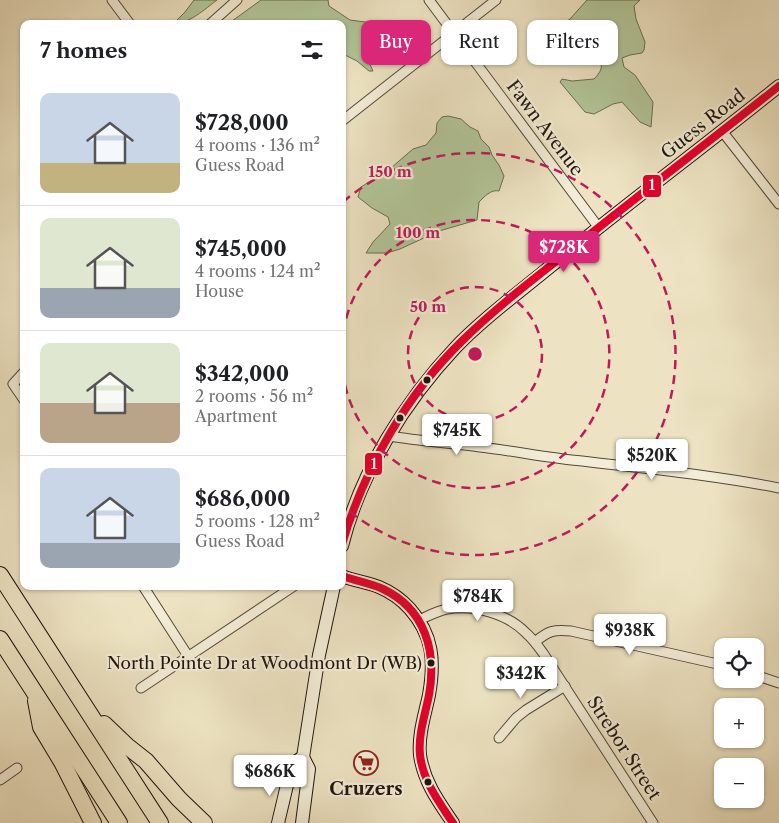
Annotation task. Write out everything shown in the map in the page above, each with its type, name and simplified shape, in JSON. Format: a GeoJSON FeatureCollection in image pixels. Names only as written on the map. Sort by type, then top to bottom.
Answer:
{"type":"FeatureCollection","features":[{"type":"Feature","properties":{"kind":"highway"},"geometry":{"type":"LineString","coordinates":[[0,575],[160,823]]}},
{"type":"Feature","properties":{"kind":"highway"},"geometry":{"type":"LineString","coordinates":[[0,639],[119,823]]}},
{"type":"Feature","properties":{"kind":"highway"},"geometry":{"type":"LineString","coordinates":[[35,694],[41,727],[62,762],[92,823]]}},
{"type":"Feature","properties":{"kind":"highway"},"geometry":{"type":"LineString","coordinates":[[82,702],[146,762],[179,799],[204,823]]}},
{"type":"Feature","properties":{"kind":"main road","name":"Guess Road"},"geometry":{"type":"LineString","coordinates":[[346,533],[356,502],[373,465],[390,436],[419,392],[456,347],[494,312],[779,86]]}},
{"type":"Feature","properties":{"kind":"main road"},"geometry":{"type":"LineString","coordinates":[[346,577],[378,586],[397,597],[419,620],[426,632],[433,668],[420,742],[420,755],[426,780],[453,823]]}},
{"type":"Feature","properties":{"kind":"main road"},"geometry":{"type":"LineString","coordinates":[[302,823],[309,770],[303,757],[319,655],[333,590]]}},
{"type":"Feature","properties":{"kind":"main road"},"geometry":{"type":"LineString","coordinates":[[278,823],[292,764],[303,757]]}},
{"type":"Feature","properties":{"kind":"street"},"geometry":{"type":"LineString","coordinates":[[112,0],[127,20]]}},
{"type":"Feature","properties":{"kind":"street"},"geometry":{"type":"LineString","coordinates":[[214,20],[237,0]]}},
{"type":"Feature","properties":{"kind":"street","name":"Fawn Avenue"},"geometry":{"type":"LineString","coordinates":[[429,0],[444,20]]}},
{"type":"Feature","properties":{"kind":"street"},"geometry":{"type":"LineString","coordinates":[[471,20],[496,0]]}},
{"type":"Feature","properties":{"kind":"street"},"geometry":{"type":"LineString","coordinates":[[346,118],[441,43]]}},
{"type":"Feature","properties":{"kind":"street","name":"Fawn Avenue"},"geometry":{"type":"LineString","coordinates":[[478,65],[599,228]]}},
{"type":"Feature","properties":{"kind":"street"},"geometry":{"type":"LineString","coordinates":[[722,131],[779,204]]}},
{"type":"Feature","properties":{"kind":"street"},"geometry":{"type":"LineString","coordinates":[[20,376],[13,384],[20,394]]}},
{"type":"Feature","properties":{"kind":"street"},"geometry":{"type":"LineString","coordinates":[[390,436],[725,478],[779,488]]}},
{"type":"Feature","properties":{"kind":"street"},"geometry":{"type":"LineString","coordinates":[[146,590],[188,656]]}},
{"type":"Feature","properties":{"kind":"street"},"geometry":{"type":"LineString","coordinates":[[140,688],[288,590]]}},
{"type":"Feature","properties":{"kind":"street","name":"Strebor Street"},"geometry":{"type":"LineString","coordinates":[[419,620],[446,609],[458,607],[471,608],[486,611],[513,623],[525,631],[565,686],[653,823]]}},
{"type":"Feature","properties":{"kind":"street"},"geometry":{"type":"LineString","coordinates":[[534,642],[549,631],[571,631],[714,663]]}},
{"type":"Feature","properties":{"kind":"street"},"geometry":{"type":"LineString","coordinates":[[764,678],[779,683]]}},
{"type":"Feature","properties":{"kind":"street"},"geometry":{"type":"LineString","coordinates":[[499,738],[516,718],[526,710],[565,686]]}},
{"type":"Feature","properties":{"kind":"street"},"geometry":{"type":"LineString","coordinates":[[0,780],[17,768]]}},
{"type":"Feature","properties":{"kind":"green space"},"geometry":{"type":"Polygon","coordinates":[[[194,0],[217,0],[189,20],[177,20],[194,0]]]}},
{"type":"Feature","properties":{"kind":"green space"},"geometry":{"type":"Polygon","coordinates":[[[261,0],[328,0],[329,6],[350,20],[361,21],[361,64],[346,56],[346,20],[234,20],[261,0]]]}},
{"type":"Feature","properties":{"kind":"green space"},"geometry":{"type":"Polygon","coordinates":[[[587,0],[640,0],[634,6],[636,19],[645,42],[644,50],[642,53],[622,58],[624,67],[635,75],[653,102],[651,127],[640,122],[622,102],[613,104],[594,114],[585,112],[560,82],[562,79],[572,81],[594,79],[601,69],[601,65],[618,65],[618,20],[568,20],[587,0]]]}},
{"type":"Feature","properties":{"kind":"green space"},"geometry":{"type":"Polygon","coordinates":[[[362,65],[370,65],[373,71],[369,71],[362,65]]]}},
{"type":"Feature","properties":{"kind":"green space"},"geometry":{"type":"Polygon","coordinates":[[[448,116],[461,119],[478,131],[481,139],[489,147],[504,176],[499,191],[490,192],[479,202],[477,220],[439,231],[387,253],[366,253],[373,242],[390,224],[388,217],[358,197],[361,187],[391,168],[413,149],[426,145],[436,133],[437,123],[442,117],[448,116]]]}},
{"type":"Feature","properties":{"kind":"transit line","name":"1"},"geometry":{"type":"LineString","coordinates":[[346,531],[375,460],[390,434],[424,384],[464,339],[522,288],[779,86]]}},
{"type":"Feature","properties":{"kind":"transit line","name":"1"},"geometry":{"type":"LineString","coordinates":[[346,577],[378,587],[397,597],[409,608],[425,633],[429,647],[431,679],[421,732],[420,755],[424,774],[437,799],[453,823]]}},
{"type":"Feature","properties":{"kind":"place","name":"North Pointe Dr at Woodmont Dr (WB)"},"geometry":{"type":"Point","coordinates":[431,663]}},
{"type":"Feature","properties":{"kind":"place","name":"Cruzers"},"geometry":{"type":"Point","coordinates":[366,763]}}]}
